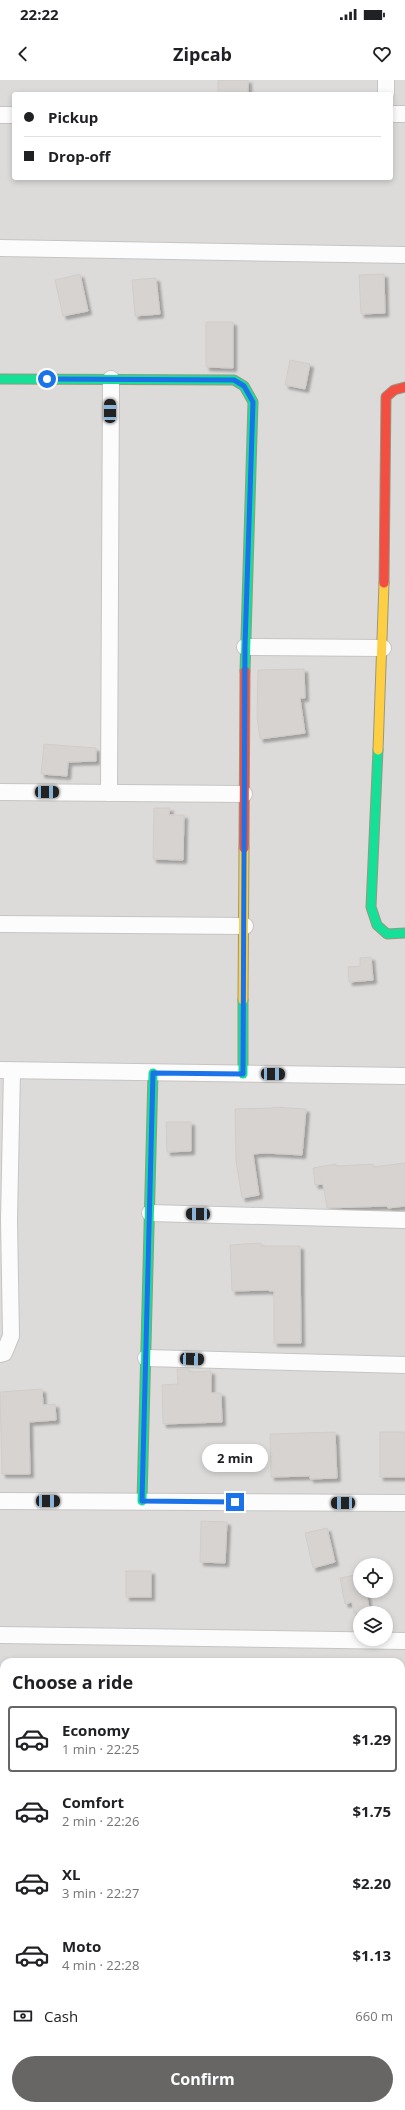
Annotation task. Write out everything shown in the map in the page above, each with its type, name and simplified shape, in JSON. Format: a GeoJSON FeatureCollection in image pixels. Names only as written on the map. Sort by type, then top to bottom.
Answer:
{"type":"FeatureCollection","features":[{"type":"Feature","properties":{"kind":"street"},"geometry":{"type":"LineString","coordinates":[[386,80],[386,92]]}},
{"type":"Feature","properties":{"kind":"street"},"geometry":{"type":"LineString","coordinates":[[393,114],[405,114]]}},
{"type":"Feature","properties":{"kind":"street"},"geometry":{"type":"LineString","coordinates":[[0,115],[12,115]]}},
{"type":"Feature","properties":{"kind":"street"},"geometry":{"type":"LineString","coordinates":[[0,248],[405,255]]}},
{"type":"Feature","properties":{"kind":"street"},"geometry":{"type":"LineString","coordinates":[[0,379],[234,380],[244,386],[253,402],[245,646],[245,926],[243,1074]]}},
{"type":"Feature","properties":{"kind":"street"},"geometry":{"type":"LineString","coordinates":[[109,793],[111,379]]}},
{"type":"Feature","properties":{"kind":"street"},"geometry":{"type":"LineString","coordinates":[[405,387],[394,390],[386,397],[383,648],[371,907],[377,925],[387,934],[405,933]]}},
{"type":"Feature","properties":{"kind":"street"},"geometry":{"type":"LineString","coordinates":[[245,646],[383,648]]}},
{"type":"Feature","properties":{"kind":"street"},"geometry":{"type":"LineString","coordinates":[[0,792],[244,794]]}},
{"type":"Feature","properties":{"kind":"street"},"geometry":{"type":"LineString","coordinates":[[0,924],[245,926]]}},
{"type":"Feature","properties":{"kind":"street"},"geometry":{"type":"LineString","coordinates":[[0,1354],[4,1353],[11,1336],[5,1220],[6,1070],[405,1076]]}},
{"type":"Feature","properties":{"kind":"street"},"geometry":{"type":"LineString","coordinates":[[142,1501],[153,1073]]}},
{"type":"Feature","properties":{"kind":"street"},"geometry":{"type":"LineString","coordinates":[[150,1213],[405,1220]]}},
{"type":"Feature","properties":{"kind":"street"},"geometry":{"type":"LineString","coordinates":[[146,1358],[405,1365]]}},
{"type":"Feature","properties":{"kind":"street"},"geometry":{"type":"LineString","coordinates":[[0,1500],[405,1503]]}},
{"type":"Feature","properties":{"kind":"street"},"geometry":{"type":"LineString","coordinates":[[0,1635],[405,1641]]}},
{"type":"Feature","properties":{"kind":"shaded area"},"geometry":{"type":"Polygon","coordinates":[[[0,80],[405,80],[405,1658],[0,1658],[0,80]]]}},
{"type":"Feature","properties":{"kind":"building"},"geometry":{"type":"Polygon","coordinates":[[[218,80],[248,80],[248,92],[218,92],[218,80]]]}},
{"type":"Feature","properties":{"kind":"building"},"geometry":{"type":"Polygon","coordinates":[[[80,274],[88,311],[63,316],[55,280],[80,274]]]}},
{"type":"Feature","properties":{"kind":"building"},"geometry":{"type":"Polygon","coordinates":[[[384,274],[385,313],[361,314],[359,275],[384,274]]]}},
{"type":"Feature","properties":{"kind":"building"},"geometry":{"type":"Polygon","coordinates":[[[156,278],[160,314],[135,316],[132,280],[156,278]]]}},
{"type":"Feature","properties":{"kind":"building"},"geometry":{"type":"Polygon","coordinates":[[[206,322],[233,322],[233,368],[206,367],[206,322]]]}},
{"type":"Feature","properties":{"kind":"building"},"geometry":{"type":"Polygon","coordinates":[[[290,360],[310,364],[305,389],[285,385],[290,360]]]}},
{"type":"Feature","properties":{"kind":"building"},"geometry":{"type":"Polygon","coordinates":[[[304,669],[305,698],[300,698],[305,733],[260,739],[257,717],[258,670],[304,669]]]}},
{"type":"Feature","properties":{"kind":"building"},"geometry":{"type":"Polygon","coordinates":[[[44,744],[96,748],[96,761],[68,762],[67,776],[41,774],[44,744]]]}},
{"type":"Feature","properties":{"kind":"building"},"geometry":{"type":"Polygon","coordinates":[[[154,808],[170,808],[169,815],[184,815],[183,860],[153,859],[154,808]]]}},
{"type":"Feature","properties":{"kind":"building"},"geometry":{"type":"Polygon","coordinates":[[[371,957],[373,980],[349,982],[348,967],[360,966],[360,958],[371,957]]]}},
{"type":"Feature","properties":{"kind":"building"},"geometry":{"type":"Polygon","coordinates":[[[273,1107],[306,1109],[302,1155],[265,1153],[253,1154],[259,1195],[242,1198],[236,1161],[235,1109],[273,1107]]]}},
{"type":"Feature","properties":{"kind":"building"},"geometry":{"type":"Polygon","coordinates":[[[166,1122],[191,1122],[191,1151],[167,1152],[166,1122]]]}},
{"type":"Feature","properties":{"kind":"building"},"geometry":{"type":"Polygon","coordinates":[[[405,1163],[405,1206],[388,1208],[387,1206],[327,1208],[323,1184],[315,1185],[313,1168],[336,1164],[336,1166],[373,1164],[373,1167],[405,1163]]]}},
{"type":"Feature","properties":{"kind":"building"},"geometry":{"type":"Polygon","coordinates":[[[261,1243],[261,1246],[300,1246],[301,1343],[274,1343],[274,1291],[232,1291],[230,1245],[261,1243]]]}},
{"type":"Feature","properties":{"kind":"building"},"geometry":{"type":"Polygon","coordinates":[[[177,1369],[189,1369],[189,1372],[211,1371],[211,1393],[221,1393],[222,1422],[163,1424],[162,1385],[178,1384],[177,1369]]]}},
{"type":"Feature","properties":{"kind":"building"},"geometry":{"type":"Polygon","coordinates":[[[42,1389],[43,1405],[55,1404],[56,1420],[29,1422],[30,1474],[2,1474],[0,1392],[42,1389]]]}},
{"type":"Feature","properties":{"kind":"building"},"geometry":{"type":"Polygon","coordinates":[[[335,1432],[337,1478],[310,1479],[310,1476],[271,1477],[270,1434],[335,1432]]]}},
{"type":"Feature","properties":{"kind":"building"},"geometry":{"type":"Polygon","coordinates":[[[380,1432],[405,1432],[405,1477],[380,1477],[380,1432]]]}},
{"type":"Feature","properties":{"kind":"building"},"geometry":{"type":"Polygon","coordinates":[[[201,1521],[227,1522],[225,1563],[200,1562],[201,1521]]]}},
{"type":"Feature","properties":{"kind":"building"},"geometry":{"type":"Polygon","coordinates":[[[327,1528],[335,1562],[313,1568],[305,1533],[327,1528]]]}},
{"type":"Feature","properties":{"kind":"building"},"geometry":{"type":"Polygon","coordinates":[[[126,1571],[151,1571],[151,1597],[126,1597],[126,1571]]]}},
{"type":"Feature","properties":{"kind":"building"},"geometry":{"type":"Polygon","coordinates":[[[353,1575],[353,1598],[367,1598],[369,1606],[353,1606],[353,1608],[352,1602],[345,1604],[340,1578],[353,1575]]]}},
{"type":"Feature","properties":{"kind":"traffic: fast"},"geometry":{"type":"LineString","coordinates":[[0,379],[234,380],[244,386],[253,402],[245,671]]}},
{"type":"Feature","properties":{"kind":"traffic: fast"},"geometry":{"type":"LineString","coordinates":[[378,750],[371,907],[377,925],[387,934],[405,933]]}},
{"type":"Feature","properties":{"kind":"traffic: fast"},"geometry":{"type":"LineString","coordinates":[[243,1000],[243,1074]]}},
{"type":"Feature","properties":{"kind":"traffic: fast"},"geometry":{"type":"LineString","coordinates":[[142,1501],[153,1073]]}},
{"type":"Feature","properties":{"kind":"traffic: slow"},"geometry":{"type":"LineString","coordinates":[[378,750],[384,583]]}},
{"type":"Feature","properties":{"kind":"traffic: slow"},"geometry":{"type":"LineString","coordinates":[[243,1000],[244,848]]}},
{"type":"Feature","properties":{"kind":"traffic: jam"},"geometry":{"type":"LineString","coordinates":[[384,583],[386,397],[394,390],[405,387]]}},
{"type":"Feature","properties":{"kind":"traffic: jam"},"geometry":{"type":"LineString","coordinates":[[244,848],[245,671]]}},
{"type":"Feature","properties":{"kind":"route"},"geometry":{"type":"LineString","coordinates":[[47,379],[234,380],[244,386],[253,402],[245,646],[245,926],[243,1074],[153,1073],[142,1501],[235,1502]]}}]}
